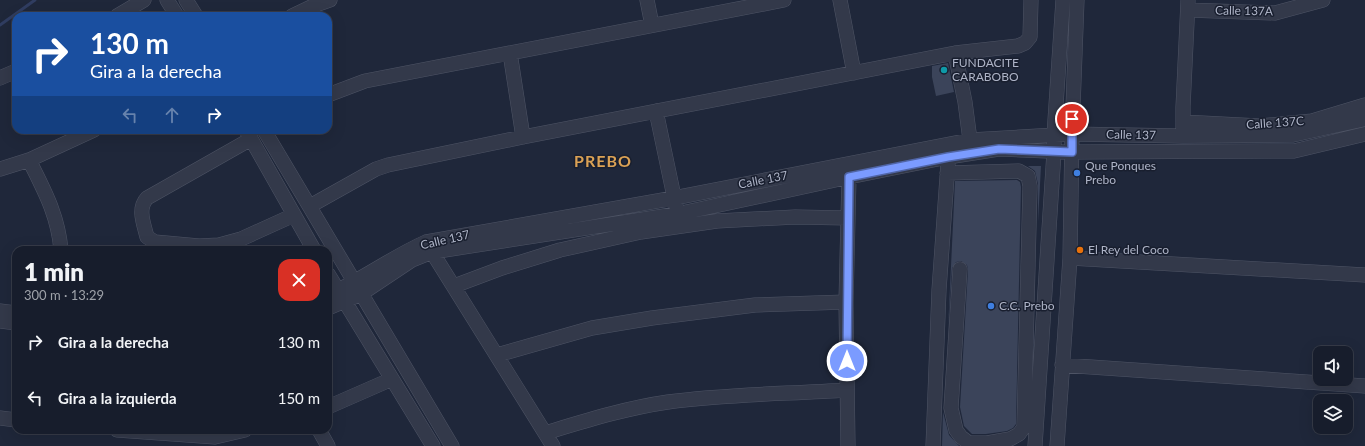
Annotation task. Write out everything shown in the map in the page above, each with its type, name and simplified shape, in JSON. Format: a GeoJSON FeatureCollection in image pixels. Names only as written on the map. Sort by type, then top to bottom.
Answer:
{"type":"FeatureCollection","features":[{"type":"Feature","properties":{"kind":"street"},"geometry":{"type":"LineString","coordinates":[[124,12],[144,0]]}},
{"type":"Feature","properties":{"kind":"street"},"geometry":{"type":"LineString","coordinates":[[167,0],[174,12]]}},
{"type":"Feature","properties":{"kind":"street"},"geometry":{"type":"LineString","coordinates":[[186,0],[194,12]]}},
{"type":"Feature","properties":{"kind":"street"},"geometry":{"type":"LineString","coordinates":[[300,12],[330,0]]}},
{"type":"Feature","properties":{"kind":"street"},"geometry":{"type":"LineString","coordinates":[[647,0],[652,25]]}},
{"type":"Feature","properties":{"kind":"street"},"geometry":{"type":"LineString","coordinates":[[332,93],[365,81],[784,0]]}},
{"type":"Feature","properties":{"kind":"street"},"geometry":{"type":"LineString","coordinates":[[840,0],[854,73]]}},
{"type":"Feature","properties":{"kind":"street"},"geometry":{"type":"LineString","coordinates":[[310,206],[376,169],[388,165],[523,137],[955,53],[1018,46],[1025,43],[1030,37],[1031,0]]}},
{"type":"Feature","properties":{"kind":"street"},"geometry":{"type":"LineString","coordinates":[[1035,446],[1063,0]]}},
{"type":"Feature","properties":{"kind":"street"},"geometry":{"type":"LineString","coordinates":[[1057,446],[1070,258],[1072,134],[1077,0]]}},
{"type":"Feature","properties":{"kind":"street","name":"Calle 137A"},"geometry":{"type":"LineString","coordinates":[[1188,5],[1275,13],[1323,0]]}},
{"type":"Feature","properties":{"kind":"street"},"geometry":{"type":"LineString","coordinates":[[1183,129],[1188,5]]}},
{"type":"Feature","properties":{"kind":"street"},"geometry":{"type":"LineString","coordinates":[[510,53],[523,137]]}},
{"type":"Feature","properties":{"kind":"street"},"geometry":{"type":"LineString","coordinates":[[955,53],[965,102],[970,140]]}},
{"type":"Feature","properties":{"kind":"street"},"geometry":{"type":"LineString","coordinates":[[0,78],[12,73]]}},
{"type":"Feature","properties":{"kind":"street","name":"Calle 137C"},"geometry":{"type":"LineString","coordinates":[[1183,129],[1260,126],[1312,121],[1365,105]]}},
{"type":"Feature","properties":{"kind":"street"},"geometry":{"type":"LineString","coordinates":[[656,111],[677,214]]}},
{"type":"Feature","properties":{"kind":"street","name":"Calle 137"},"geometry":{"type":"LineString","coordinates":[[358,288],[412,248],[426,242],[674,198],[970,140],[1054,134],[1183,129],[1293,135],[1365,119]]}},
{"type":"Feature","properties":{"kind":"street"},"geometry":{"type":"LineString","coordinates":[[0,169],[30,160],[85,134]]}},
{"type":"Feature","properties":{"kind":"street"},"geometry":{"type":"LineString","coordinates":[[294,214],[241,238],[219,245],[199,246],[155,242],[147,237],[142,219],[142,208],[143,202],[147,198],[248,134],[294,214],[312,246]]}},
{"type":"Feature","properties":{"kind":"street"},"geometry":{"type":"LineString","coordinates":[[267,134],[452,446]]}},
{"type":"Feature","properties":{"kind":"street"},"geometry":{"type":"LineString","coordinates":[[337,296],[358,288],[412,260],[432,252],[677,214],[948,157],[999,149],[1054,152],[1294,151],[1365,134]]}},
{"type":"Feature","properties":{"kind":"street"},"geometry":{"type":"LineString","coordinates":[[933,446],[939,290],[948,157]]}},
{"type":"Feature","properties":{"kind":"street"},"geometry":{"type":"LineString","coordinates":[[30,160],[52,206],[57,224],[60,246]]}},
{"type":"Feature","properties":{"kind":"street"},"geometry":{"type":"LineString","coordinates":[[947,173],[1019,171],[1028,176],[1030,186],[1024,427],[1020,434],[1010,439],[987,443],[969,443],[961,437],[956,430],[951,408],[960,269]]}},
{"type":"Feature","properties":{"kind":"street"},"geometry":{"type":"LineString","coordinates":[[848,446],[846,302],[849,177]]}},
{"type":"Feature","properties":{"kind":"street"},"geometry":{"type":"LineString","coordinates":[[454,286],[502,268],[560,250],[641,232],[717,221],[795,217],[848,218]]}},
{"type":"Feature","properties":{"kind":"street"},"geometry":{"type":"LineString","coordinates":[[432,252],[552,446]]}},
{"type":"Feature","properties":{"kind":"street"},"geometry":{"type":"LineString","coordinates":[[1070,258],[1365,275]]}},
{"type":"Feature","properties":{"kind":"street"},"geometry":{"type":"LineString","coordinates":[[332,284],[337,296],[392,379],[433,446]]}},
{"type":"Feature","properties":{"kind":"street"},"geometry":{"type":"LineString","coordinates":[[497,355],[592,328],[652,318],[755,305],[846,302]]}},
{"type":"Feature","properties":{"kind":"street"},"geometry":{"type":"LineString","coordinates":[[0,311],[12,312]]}},
{"type":"Feature","properties":{"kind":"street"},"geometry":{"type":"LineString","coordinates":[[0,321],[12,322]]}},
{"type":"Feature","properties":{"kind":"street"},"geometry":{"type":"LineString","coordinates":[[1062,365],[1365,386]]}},
{"type":"Feature","properties":{"kind":"street"},"geometry":{"type":"LineString","coordinates":[[332,405],[392,379]]}},
{"type":"Feature","properties":{"kind":"street"},"geometry":{"type":"LineString","coordinates":[[544,433],[608,414],[668,402],[847,390]]}},
{"type":"Feature","properties":{"kind":"street"},"geometry":{"type":"LineString","coordinates":[[0,418],[12,420]]}},
{"type":"Feature","properties":{"kind":"street"},"geometry":{"type":"LineString","coordinates":[[149,434],[214,442],[235,434]]}},
{"type":"Feature","properties":{"kind":"street"},"geometry":{"type":"LineString","coordinates":[[321,434],[328,446]]}},
{"type":"Feature","properties":{"kind":"building","name":"FUNDACITE CARABOBO"},"geometry":{"type":"Polygon","coordinates":[[[948,63],[954,92],[936,96],[932,77],[932,66],[948,63]]]}},
{"type":"Feature","properties":{"kind":"building"},"geometry":{"type":"Polygon","coordinates":[[[1028,166],[1041,166],[1038,222],[1038,184],[1035,171],[1028,166]]]}},
{"type":"Feature","properties":{"kind":"building","name":"C.C. Prebo"},"geometry":{"type":"Polygon","coordinates":[[[1017,180],[1020,182],[1021,187],[1016,424],[1013,428],[1007,431],[972,434],[964,426],[960,407],[968,270],[967,265],[961,261],[956,262],[952,268],[948,330],[955,181],[1017,180]]]}},
{"type":"Feature","properties":{"kind":"building"},"geometry":{"type":"Polygon","coordinates":[[[943,412],[949,435],[959,446],[942,446],[943,412]]]}},
{"type":"Feature","properties":{"kind":"waterway"},"geometry":{"type":"LineString","coordinates":[[18,12],[35,0]]}},
{"type":"Feature","properties":{"kind":"waterway"},"geometry":{"type":"LineString","coordinates":[[0,25],[12,16]]}},
{"type":"Feature","properties":{"kind":"place","name":"FUNDACITE CARABOBO"},"geometry":{"type":"Point","coordinates":[944,70]}},
{"type":"Feature","properties":{"kind":"place","name":"Que Ponques Prebo"},"geometry":{"type":"Point","coordinates":[1077,173]}},
{"type":"Feature","properties":{"kind":"place","name":"El Rey del Coco"},"geometry":{"type":"Point","coordinates":[1080,250]}},
{"type":"Feature","properties":{"kind":"place","name":"C.C. Prebo"},"geometry":{"type":"Point","coordinates":[991,306]}},
{"type":"Feature","properties":{"kind":"district","name":"PREBO"},"geometry":{"type":"Point","coordinates":[603,161]}},
{"type":"Feature","properties":{"kind":"route"},"geometry":{"type":"LineString","coordinates":[[847,361],[846,302],[849,177],[948,157],[999,149],[1072,152],[1072,119]]}}]}
